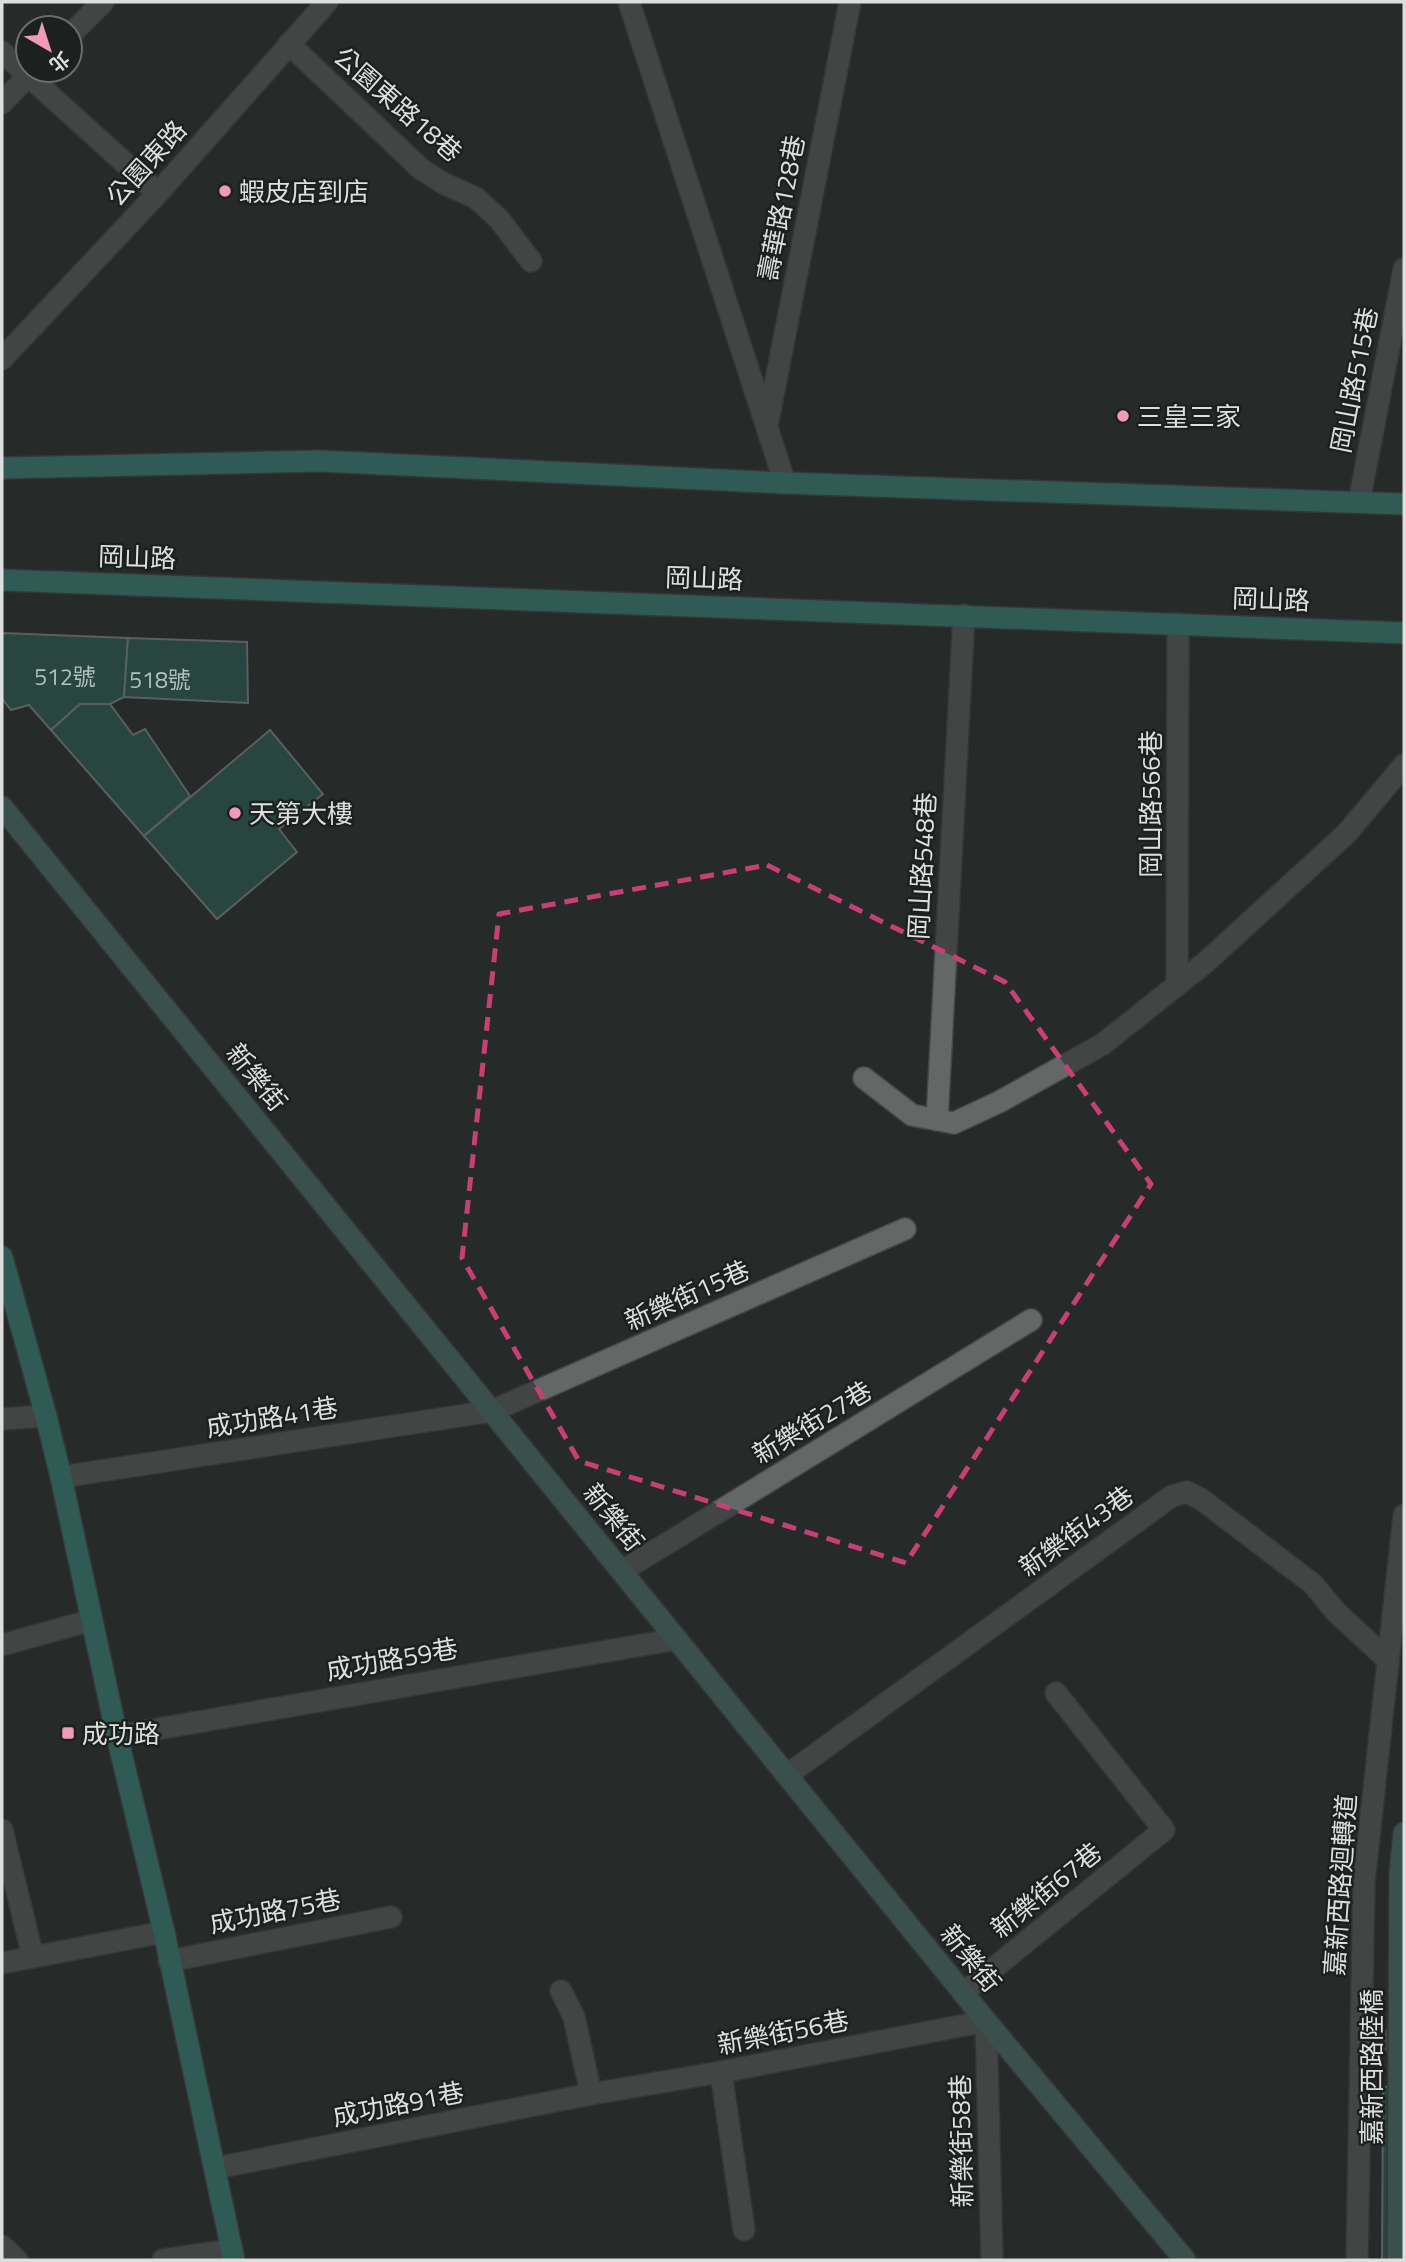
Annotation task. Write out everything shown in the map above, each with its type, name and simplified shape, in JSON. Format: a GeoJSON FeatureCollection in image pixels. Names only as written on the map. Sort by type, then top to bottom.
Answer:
{"type":"FeatureCollection","features":[{"type":"Feature","properties":{"kind":"main road"},"geometry":{"type":"LineString","coordinates":[[2,468],[319,461],[785,483],[1404,504]]}},
{"type":"Feature","properties":{"kind":"main road","name":"岡山路"},"geometry":{"type":"LineString","coordinates":[[2,580],[1404,633]]}},
{"type":"Feature","properties":{"kind":"main road"},"geometry":{"type":"LineString","coordinates":[[2,1257],[61,1477],[117,1736],[164,1932],[233,2255]]}},
{"type":"Feature","properties":{"kind":"street"},"geometry":{"type":"LineString","coordinates":[[84,21],[103,2]]}},
{"type":"Feature","properties":{"kind":"street","name":"公園東路"},"geometry":{"type":"LineString","coordinates":[[2,359],[158,193],[327,2]]}},
{"type":"Feature","properties":{"kind":"street"},"geometry":{"type":"LineString","coordinates":[[629,2],[785,483]]}},
{"type":"Feature","properties":{"kind":"street","name":"壽華路128巷"},"geometry":{"type":"LineString","coordinates":[[767,426],[850,2]]}},
{"type":"Feature","properties":{"kind":"street","name":"公園東路18巷"},"geometry":{"type":"LineString","coordinates":[[289,44],[421,169],[443,183],[476,198],[484,205],[499,219],[531,261]]}},
{"type":"Feature","properties":{"kind":"street"},"geometry":{"type":"LineString","coordinates":[[2,103],[21,84]]}},
{"type":"Feature","properties":{"kind":"street"},"geometry":{"type":"LineString","coordinates":[[44,84],[158,193]]}},
{"type":"Feature","properties":{"kind":"street","name":"岡山路515巷"},"geometry":{"type":"LineString","coordinates":[[1359,502],[1404,269]]}},
{"type":"Feature","properties":{"kind":"street","name":"岡山路548巷"},"geometry":{"type":"LineString","coordinates":[[937,1120],[964,615]]}},
{"type":"Feature","properties":{"kind":"street","name":"岡山路566巷"},"geometry":{"type":"LineString","coordinates":[[1177,984],[1178,624]]}},
{"type":"Feature","properties":{"kind":"street"},"geometry":{"type":"LineString","coordinates":[[864,1078],[912,1115],[954,1123],[999,1102],[1103,1044],[1206,962],[1347,833],[1404,765]]}},
{"type":"Feature","properties":{"kind":"street","name":"新樂街"},"geometry":{"type":"LineString","coordinates":[[2,807],[963,1993],[1185,2260]]}},
{"type":"Feature","properties":{"kind":"street","name":"新樂街15巷"},"geometry":{"type":"LineString","coordinates":[[492,1412],[905,1229]]}},
{"type":"Feature","properties":{"kind":"street","name":"新樂街27巷"},"geometry":{"type":"LineString","coordinates":[[622,1571],[1031,1321]]}},
{"type":"Feature","properties":{"kind":"street","name":"成功路41巷"},"geometry":{"type":"LineString","coordinates":[[61,1477],[492,1412]]}},
{"type":"Feature","properties":{"kind":"street"},"geometry":{"type":"LineString","coordinates":[[2,1419],[46,1416]]}},
{"type":"Feature","properties":{"kind":"street","name":"新樂街43巷"},"geometry":{"type":"LineString","coordinates":[[787,1775],[1172,1496],[1187,1492],[1201,1499],[1313,1584],[1336,1612],[1388,1660]]}},
{"type":"Feature","properties":{"kind":"street","name":"嘉新西路迴轉道"},"geometry":{"type":"LineString","coordinates":[[1357,2260],[1364,1882],[1404,1515]]}},
{"type":"Feature","properties":{"kind":"street"},"geometry":{"type":"LineString","coordinates":[[2,1646],[92,1620]]}},
{"type":"Feature","properties":{"kind":"street","name":"成功路59巷"},"geometry":{"type":"LineString","coordinates":[[117,1736],[677,1639]]}},
{"type":"Feature","properties":{"kind":"street","name":"新樂街67巷"},"geometry":{"type":"LineString","coordinates":[[963,1993],[1164,1830],[1056,1693]]}},
{"type":"Feature","properties":{"kind":"street"},"geometry":{"type":"LineString","coordinates":[[2,1830],[33,1957]]}},
{"type":"Feature","properties":{"kind":"street","name":"嘉新西路陸橋"},"geometry":{"type":"LineString","coordinates":[[1398,2260],[1401,1874],[1404,1833]]}},
{"type":"Feature","properties":{"kind":"street","name":"成功路75巷"},"geometry":{"type":"LineString","coordinates":[[169,1961],[391,1917]]}},
{"type":"Feature","properties":{"kind":"street"},"geometry":{"type":"LineString","coordinates":[[2,1963],[164,1932]]}},
{"type":"Feature","properties":{"kind":"street"},"geometry":{"type":"LineString","coordinates":[[561,1991],[574,2017],[591,2094]]}},
{"type":"Feature","properties":{"kind":"street","name":"新樂街56巷"},"geometry":{"type":"LineString","coordinates":[[591,2094],[721,2073],[986,2021]]}},
{"type":"Feature","properties":{"kind":"street","name":"新樂街58巷"},"geometry":{"type":"LineString","coordinates":[[986,2021],[992,2260]]}},
{"type":"Feature","properties":{"kind":"street"},"geometry":{"type":"LineString","coordinates":[[1361,2040],[1404,2041]]}},
{"type":"Feature","properties":{"kind":"street"},"geometry":{"type":"LineString","coordinates":[[721,2073],[744,2230]]}},
{"type":"Feature","properties":{"kind":"street","name":"成功路91巷"},"geometry":{"type":"LineString","coordinates":[[216,2168],[591,2094]]}},
{"type":"Feature","properties":{"kind":"street"},"geometry":{"type":"LineString","coordinates":[[2,2246],[17,2260]]}},
{"type":"Feature","properties":{"kind":"street"},"geometry":{"type":"LineString","coordinates":[[163,2260],[233,2255]]}},
{"type":"Feature","properties":{"kind":"highlighted area"},"geometry":{"type":"Polygon","coordinates":[[[767,865],[1005,982],[1151,1184],[906,1563],[579,1461],[462,1258],[499,914],[767,865]]]}},
{"type":"Feature","properties":{"kind":"building"},"geometry":{"type":"Polygon","coordinates":[[[2,633],[128,638],[124,697],[110,704],[80,704],[51,730],[29,705],[11,710],[2,699],[2,633]]]}},
{"type":"Feature","properties":{"kind":"building"},"geometry":{"type":"Polygon","coordinates":[[[128,638],[247,642],[248,703],[124,697],[128,638]]]}},
{"type":"Feature","properties":{"kind":"building","name":"天第大樓"},"geometry":{"type":"Polygon","coordinates":[[[80,704],[110,704],[133,735],[145,729],[190,796],[144,836],[51,730],[80,704]]]}},
{"type":"Feature","properties":{"kind":"building","name":"天第大樓"},"geometry":{"type":"Polygon","coordinates":[[[270,730],[323,794],[279,829],[297,852],[217,919],[144,836],[270,730]]]}},
{"type":"Feature","properties":{"kind":"building"},"geometry":{"type":"Polygon","coordinates":[[[1383,2087],[1404,2087],[1404,2260],[1382,2260],[1383,2087]]]}},
{"type":"Feature","properties":{"kind":"place","name":"蝦皮店到店"},"geometry":{"type":"Point","coordinates":[225,191]}},
{"type":"Feature","properties":{"kind":"place","name":"三皇三家"},"geometry":{"type":"Point","coordinates":[1123,416]}},
{"type":"Feature","properties":{"kind":"place","name":"天第大樓"},"geometry":{"type":"Point","coordinates":[235,813]}},
{"type":"Feature","properties":{"kind":"place","name":"成功路"},"geometry":{"type":"Point","coordinates":[68,1733]}}]}
